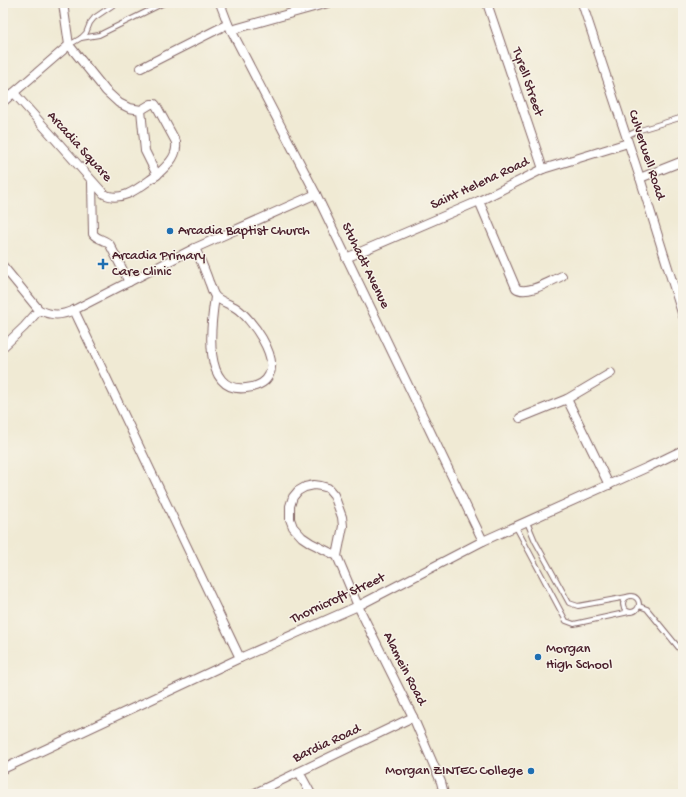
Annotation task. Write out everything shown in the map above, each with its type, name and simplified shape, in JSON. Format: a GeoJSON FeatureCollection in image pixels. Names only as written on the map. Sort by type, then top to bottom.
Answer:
{"type":"FeatureCollection","features":[{"type":"Feature","properties":{"kind":"street"},"geometry":{"type":"LineString","coordinates":[[62,3],[69,46],[106,90],[119,103],[129,108],[141,110],[151,104],[155,104],[158,107],[176,142],[177,149],[172,160],[157,175],[145,151],[141,110]]}},
{"type":"Feature","properties":{"kind":"street","name":"Stuhadt Avenue"},"geometry":{"type":"LineString","coordinates":[[220,3],[229,27],[316,194],[483,541]]}},
{"type":"Feature","properties":{"kind":"street"},"geometry":{"type":"LineString","coordinates":[[141,68],[229,27],[328,3]]}},
{"type":"Feature","properties":{"kind":"street","name":"Tyrell Street"},"geometry":{"type":"LineString","coordinates":[[486,3],[543,169]]}},
{"type":"Feature","properties":{"kind":"street","name":"Culverwell Road"},"geometry":{"type":"LineString","coordinates":[[582,3],[640,178],[683,316]]}},
{"type":"Feature","properties":{"kind":"street"},"geometry":{"type":"LineString","coordinates":[[3,102],[69,46]]}},
{"type":"Feature","properties":{"kind":"street","name":"Arcadia Square"},"geometry":{"type":"LineString","coordinates":[[14,93],[92,182],[110,198],[123,196],[157,175]]}},
{"type":"Feature","properties":{"kind":"street","name":"Saint Helena Road"},"geometry":{"type":"LineString","coordinates":[[346,258],[479,201],[543,169],[627,140]]}},
{"type":"Feature","properties":{"kind":"street"},"geometry":{"type":"LineString","coordinates":[[640,178],[683,162]]}},
{"type":"Feature","properties":{"kind":"street"},"geometry":{"type":"LineString","coordinates":[[92,182],[93,234],[96,238],[108,242],[129,282]]}},
{"type":"Feature","properties":{"kind":"street"},"geometry":{"type":"LineString","coordinates":[[3,266],[39,310],[50,314],[63,315],[195,248],[316,194]]}},
{"type":"Feature","properties":{"kind":"street"},"geometry":{"type":"LineString","coordinates":[[479,201],[516,288],[522,291],[529,290],[562,276]]}},
{"type":"Feature","properties":{"kind":"street"},"geometry":{"type":"LineString","coordinates":[[195,248],[215,297],[211,321],[212,356],[221,380],[225,384],[239,389],[248,388],[262,383],[270,373],[271,365],[269,353],[256,327],[236,308],[215,297]]}},
{"type":"Feature","properties":{"kind":"street"},"geometry":{"type":"LineString","coordinates":[[3,346],[24,327],[39,310]]}},
{"type":"Feature","properties":{"kind":"street"},"geometry":{"type":"LineString","coordinates":[[74,310],[240,658]]}},
{"type":"Feature","properties":{"kind":"street"},"geometry":{"type":"LineString","coordinates":[[520,418],[567,399],[611,373]]}},
{"type":"Feature","properties":{"kind":"street"},"geometry":{"type":"LineString","coordinates":[[567,399],[608,485]]}},
{"type":"Feature","properties":{"kind":"street","name":"Thornicroft Street"},"geometry":{"type":"LineString","coordinates":[[3,769],[240,658],[358,606],[483,541],[648,468],[683,450]]}},
{"type":"Feature","properties":{"kind":"street"},"geometry":{"type":"LineString","coordinates":[[321,486],[328,488],[334,495],[342,517],[343,526],[337,556],[311,543],[293,526],[290,519],[290,506],[293,497],[298,491],[305,487],[321,486]]}},
{"type":"Feature","properties":{"kind":"street","name":"Alamein Road"},"geometry":{"type":"LineString","coordinates":[[337,556],[358,606],[413,717],[441,782],[444,794]]}},
{"type":"Feature","properties":{"kind":"street","name":"Bardia Road"},"geometry":{"type":"LineString","coordinates":[[252,794],[413,717]]}},
{"type":"Feature","properties":{"kind":"street"},"geometry":{"type":"LineString","coordinates":[[299,772],[310,794]]}},
{"type":"Feature","properties":{"kind":"lane"},"geometry":{"type":"LineString","coordinates":[[69,46],[86,33],[94,18],[116,3]]}},
{"type":"Feature","properties":{"kind":"lane"},"geometry":{"type":"LineString","coordinates":[[80,38],[99,35],[164,3]]}},
{"type":"Feature","properties":{"kind":"lane"},"geometry":{"type":"LineString","coordinates":[[627,140],[637,131],[683,117]]}},
{"type":"Feature","properties":{"kind":"lane"},"geometry":{"type":"LineString","coordinates":[[516,527],[566,621],[574,624],[635,611],[639,606],[638,600],[630,596],[578,606],[571,604],[535,542],[527,522]]}},
{"type":"Feature","properties":{"kind":"lane"},"geometry":{"type":"LineString","coordinates":[[627,597],[624,600],[623,606],[624,609],[629,612]]}},
{"type":"Feature","properties":{"kind":"lane"},"geometry":{"type":"LineString","coordinates":[[639,606],[647,609],[683,653]]}},
{"type":"Feature","properties":{"kind":"place","name":"Arcadia Baptist Church"},"geometry":{"type":"Point","coordinates":[170,231]}},
{"type":"Feature","properties":{"kind":"place","name":"Arcadia Primary Care Clinic"},"geometry":{"type":"Point","coordinates":[103,264]}},
{"type":"Feature","properties":{"kind":"place","name":"Morgan High School"},"geometry":{"type":"Point","coordinates":[538,657]}},
{"type":"Feature","properties":{"kind":"place","name":"Morgan ZINTEC College"},"geometry":{"type":"Point","coordinates":[531,771]}}]}
